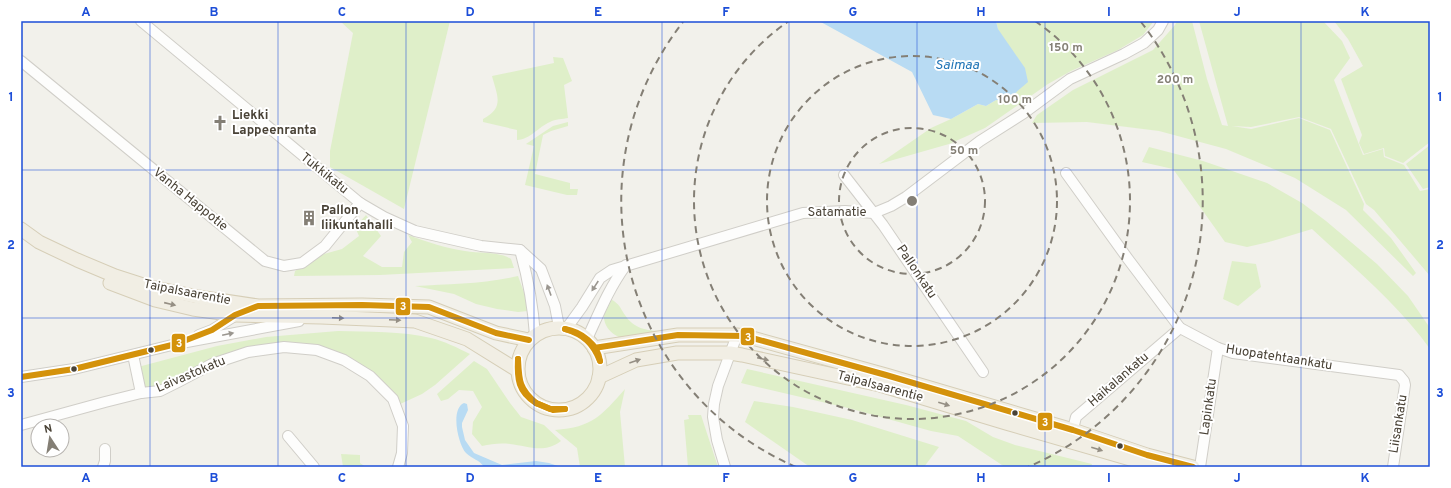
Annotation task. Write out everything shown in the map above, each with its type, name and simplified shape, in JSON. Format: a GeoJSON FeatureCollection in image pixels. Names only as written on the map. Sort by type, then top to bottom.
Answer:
{"type":"FeatureCollection","features":[{"type":"Feature","properties":{"kind":"main road","name":"Taipalsaarentie"},"geometry":{"type":"LineString","coordinates":[[21,229],[39,242],[77,260],[115,276],[146,286],[198,297],[258,306],[362,305],[429,307],[496,333],[532,338]]}},
{"type":"Feature","properties":{"kind":"main road","name":"Taipalsaarentie"},"geometry":{"type":"LineString","coordinates":[[21,235],[74,266],[114,285],[155,300],[193,309],[235,316],[321,317],[415,321],[467,339],[517,370]]}},
{"type":"Feature","properties":{"kind":"main road"},"geometry":{"type":"LineString","coordinates":[[563,328],[575,331],[591,343],[598,357],[600,377],[595,390],[586,400],[575,407],[562,411],[548,410],[536,404],[526,395],[519,383],[517,370],[518,359],[522,349],[532,338],[542,331],[563,328]]}},
{"type":"Feature","properties":{"kind":"main road","name":"Taipalsaarentie"},"geometry":{"type":"LineString","coordinates":[[591,343],[678,335],[737,335],[886,375],[1072,436],[1158,467]]}},
{"type":"Feature","properties":{"kind":"main road","name":"Taipalsaarentie"},"geometry":{"type":"LineString","coordinates":[[600,377],[636,360],[677,353],[730,353],[880,385],[1006,423],[1072,436],[1193,467]]}},
{"type":"Feature","properties":{"kind":"street","name":"Tukkikatu"},"geometry":{"type":"LineString","coordinates":[[141,21],[360,202],[384,217],[415,231],[481,246],[520,250]]}},
{"type":"Feature","properties":{"kind":"street","name":"Satamatie"},"geometry":{"type":"LineString","coordinates":[[563,328],[582,308],[600,278],[612,270],[803,213],[845,211],[874,213],[891,206],[906,197],[980,141],[1024,113],[1070,79],[1144,43],[1158,30],[1163,21]]}},
{"type":"Feature","properties":{"kind":"street","name":"Vanha Happotie"},"geometry":{"type":"LineString","coordinates":[[21,61],[265,261],[284,266],[302,263],[324,246],[360,202]]}},
{"type":"Feature","properties":{"kind":"street","name":"Huopatehtaankatu"},"geometry":{"type":"LineString","coordinates":[[1066,173],[1180,328],[1218,348],[1232,353],[1399,375],[1404,381]]}},
{"type":"Feature","properties":{"kind":"street","name":"Pallonkatu"},"geometry":{"type":"LineString","coordinates":[[844,175],[884,225],[984,372]]}},
{"type":"Feature","properties":{"kind":"street"},"geometry":{"type":"LineString","coordinates":[[520,250],[541,269],[563,328]]}},
{"type":"Feature","properties":{"kind":"street"},"geometry":{"type":"LineString","coordinates":[[520,250],[526,271],[533,313],[532,338]]}},
{"type":"Feature","properties":{"kind":"street"},"geometry":{"type":"LineString","coordinates":[[591,343],[607,294],[614,281],[626,265]]}},
{"type":"Feature","properties":{"kind":"street"},"geometry":{"type":"LineString","coordinates":[[176,344],[212,330],[235,316],[258,306]]}},
{"type":"Feature","properties":{"kind":"street"},"geometry":{"type":"LineString","coordinates":[[21,377],[74,369],[176,344],[321,317]]}},
{"type":"Feature","properties":{"kind":"street","name":"Haikalankatu"},"geometry":{"type":"LineString","coordinates":[[1072,436],[1076,417],[1180,328]]}},
{"type":"Feature","properties":{"kind":"street"},"geometry":{"type":"LineString","coordinates":[[725,467],[717,440],[713,417],[714,404],[718,386],[737,335]]}},
{"type":"Feature","properties":{"kind":"street","name":"Laivastokatu"},"geometry":{"type":"LineString","coordinates":[[21,425],[99,403],[160,390],[212,364],[248,352],[284,347],[317,350],[344,360],[370,376],[393,399],[403,426],[402,453],[398,467]]}},
{"type":"Feature","properties":{"kind":"street","name":"Lapinkatu"},"geometry":{"type":"LineString","coordinates":[[1200,467],[1218,348]]}},
{"type":"Feature","properties":{"kind":"street"},"geometry":{"type":"LineString","coordinates":[[133,355],[141,393]]}},
{"type":"Feature","properties":{"kind":"street","name":"Liisankatu"},"geometry":{"type":"LineString","coordinates":[[1393,467],[1405,385],[1404,381]]}},
{"type":"Feature","properties":{"kind":"street"},"geometry":{"type":"LineString","coordinates":[[288,436],[314,467]]}},
{"type":"Feature","properties":{"kind":"street"},"geometry":{"type":"LineString","coordinates":[[103,467],[106,461],[105,449]]}},
{"type":"Feature","properties":{"kind":"green space"},"geometry":{"type":"Polygon","coordinates":[[[340,21],[450,21],[404,209],[330,167],[330,151],[353,33],[340,21]]]}},
{"type":"Feature","properties":{"kind":"green space"},"geometry":{"type":"Polygon","coordinates":[[[996,21],[1154,21],[1143,35],[1118,50],[1071,71],[1048,84],[985,128],[949,144],[879,164],[931,128],[978,104],[986,106],[996,100],[1006,100],[996,21]]]}},
{"type":"Feature","properties":{"kind":"green space"},"geometry":{"type":"Polygon","coordinates":[[[1177,21],[1192,21],[1207,79],[1222,125],[1228,126],[1199,21],[1323,21],[1342,41],[1350,58],[1334,80],[1363,155],[1383,149],[1384,157],[1404,165],[1420,191],[1430,189],[1430,276],[1374,210],[1366,204],[1331,129],[1299,117],[1251,127],[1232,126],[1251,129],[1299,118],[1330,130],[1364,204],[1363,210],[1391,238],[1416,273],[1413,276],[1346,210],[1295,178],[1226,149],[1159,131],[1087,122],[1032,123],[1037,115],[1073,90],[1153,50],[1177,21]]]}},
{"type":"Feature","properties":{"kind":"green space"},"geometry":{"type":"Polygon","coordinates":[[[1334,21],[1430,21],[1430,142],[1403,163],[1385,156],[1384,148],[1364,154],[1359,143],[1362,135],[1341,79],[1363,66],[1348,39],[1334,21]]]}},
{"type":"Feature","properties":{"kind":"green space"},"geometry":{"type":"Polygon","coordinates":[[[553,57],[563,58],[572,81],[564,85],[568,118],[552,121],[530,135],[517,140],[517,130],[483,122],[483,119],[490,115],[497,106],[498,100],[492,76],[554,63],[553,57]]]}},
{"type":"Feature","properties":{"kind":"green space"},"geometry":{"type":"Polygon","coordinates":[[[568,122],[568,126],[543,135],[535,174],[570,183],[570,189],[578,189],[577,195],[567,195],[525,185],[534,146],[526,144],[553,126],[568,122]]]}},
{"type":"Feature","properties":{"kind":"green space"},"geometry":{"type":"Polygon","coordinates":[[[1430,145],[1430,187],[1423,189],[1406,164],[1430,145]]]}},
{"type":"Feature","properties":{"kind":"green space"},"geometry":{"type":"Polygon","coordinates":[[[1149,147],[1203,161],[1267,183],[1302,203],[1377,264],[1408,296],[1430,328],[1430,349],[1390,301],[1312,229],[1247,247],[1225,242],[1173,169],[1142,162],[1149,147]]]}},
{"type":"Feature","properties":{"kind":"green space"},"geometry":{"type":"Polygon","coordinates":[[[366,215],[381,236],[363,256],[382,267],[402,267],[404,252],[412,242],[408,235],[450,248],[506,256],[511,259],[514,268],[380,275],[294,276],[295,271],[324,254],[342,249],[359,236],[355,227],[366,215]]]}},
{"type":"Feature","properties":{"kind":"green space"},"geometry":{"type":"Polygon","coordinates":[[[1232,261],[1256,264],[1261,287],[1238,306],[1223,299],[1232,261]]]}},
{"type":"Feature","properties":{"kind":"green space"},"geometry":{"type":"Polygon","coordinates":[[[518,276],[526,298],[528,311],[518,312],[497,309],[476,304],[454,294],[415,286],[479,282],[518,276]]]}},
{"type":"Feature","properties":{"kind":"green space"},"geometry":{"type":"Polygon","coordinates":[[[611,299],[620,306],[628,319],[636,326],[661,331],[662,333],[629,339],[619,337],[614,334],[607,327],[604,318],[606,307],[611,299]]]}},
{"type":"Feature","properties":{"kind":"green space"},"geometry":{"type":"Polygon","coordinates":[[[338,331],[385,332],[420,336],[441,341],[470,354],[435,385],[422,394],[398,405],[345,358],[283,344],[142,391],[138,367],[217,346],[266,337],[338,331]]]}},
{"type":"Feature","properties":{"kind":"green space"},"geometry":{"type":"Polygon","coordinates":[[[474,361],[487,369],[521,417],[544,425],[561,441],[555,445],[542,448],[506,444],[482,446],[472,434],[473,422],[482,407],[473,391],[459,390],[448,399],[441,401],[437,394],[474,361]]]}},
{"type":"Feature","properties":{"kind":"green space"},"geometry":{"type":"Polygon","coordinates":[[[747,369],[906,405],[966,421],[993,437],[1015,445],[1092,464],[1091,467],[1005,467],[958,436],[931,431],[852,409],[741,383],[747,369]]]}},
{"type":"Feature","properties":{"kind":"green space"},"geometry":{"type":"Polygon","coordinates":[[[625,389],[620,412],[625,467],[580,467],[577,448],[555,430],[588,423],[602,413],[625,389]]]}},
{"type":"Feature","properties":{"kind":"green space"},"geometry":{"type":"Polygon","coordinates":[[[754,401],[793,407],[852,420],[939,447],[924,467],[810,467],[745,422],[754,401]]]}},
{"type":"Feature","properties":{"kind":"green space"},"geometry":{"type":"Polygon","coordinates":[[[688,415],[701,415],[718,467],[688,467],[684,420],[689,419],[688,415]]]}},
{"type":"Feature","properties":{"kind":"green space"},"geometry":{"type":"Polygon","coordinates":[[[341,454],[360,455],[360,463],[366,467],[343,467],[341,454]]]}},
{"type":"Feature","properties":{"kind":"water","name":"Saimaa"},"geometry":{"type":"Polygon","coordinates":[[[819,21],[996,21],[998,29],[1025,68],[1028,82],[1006,101],[996,100],[986,106],[978,104],[951,119],[933,115],[912,72],[819,21]]]}},
{"type":"Feature","properties":{"kind":"water"},"geometry":{"type":"Polygon","coordinates":[[[464,403],[467,404],[468,410],[462,423],[462,427],[465,440],[474,453],[502,465],[536,461],[569,467],[484,467],[466,453],[460,442],[456,419],[457,412],[464,403]]]}},
{"type":"Feature","properties":{"kind":"transit line","name":"3"},"geometry":{"type":"LineString","coordinates":[[21,377],[74,369],[176,344],[212,330],[235,315],[258,306],[362,305],[429,307],[496,333],[529,340]]}},
{"type":"Feature","properties":{"kind":"transit line","name":"3"},"geometry":{"type":"LineString","coordinates":[[565,329],[577,333],[588,340],[596,349],[600,361]]}},
{"type":"Feature","properties":{"kind":"transit line","name":"3"},"geometry":{"type":"LineString","coordinates":[[565,329],[578,334],[587,340],[594,349],[600,361]]}},
{"type":"Feature","properties":{"kind":"transit line","name":"3"},"geometry":{"type":"LineString","coordinates":[[594,348],[678,335],[745,336],[886,375],[1073,430],[1147,455],[1193,467]]}},
{"type":"Feature","properties":{"kind":"transit line","name":"3"},"geometry":{"type":"LineString","coordinates":[[518,359],[521,384],[526,393],[536,403]]}},
{"type":"Feature","properties":{"kind":"transit line","name":"3"},"geometry":{"type":"LineString","coordinates":[[518,359],[518,373],[522,390],[536,403]]}},
{"type":"Feature","properties":{"kind":"transit line","name":"3"},"geometry":{"type":"LineString","coordinates":[[536,403],[550,409],[565,409]]}},
{"type":"Feature","properties":{"kind":"transit line","name":"3"},"geometry":{"type":"LineString","coordinates":[[536,403],[553,410],[565,409]]}},
{"type":"Feature","properties":{"kind":"place","name":"Liekki Lappeenranta"},"geometry":{"type":"Point","coordinates":[220,123]}},
{"type":"Feature","properties":{"kind":"place","name":"Pallon liikuntahalli"},"geometry":{"type":"Point","coordinates":[309,218]}}]}
